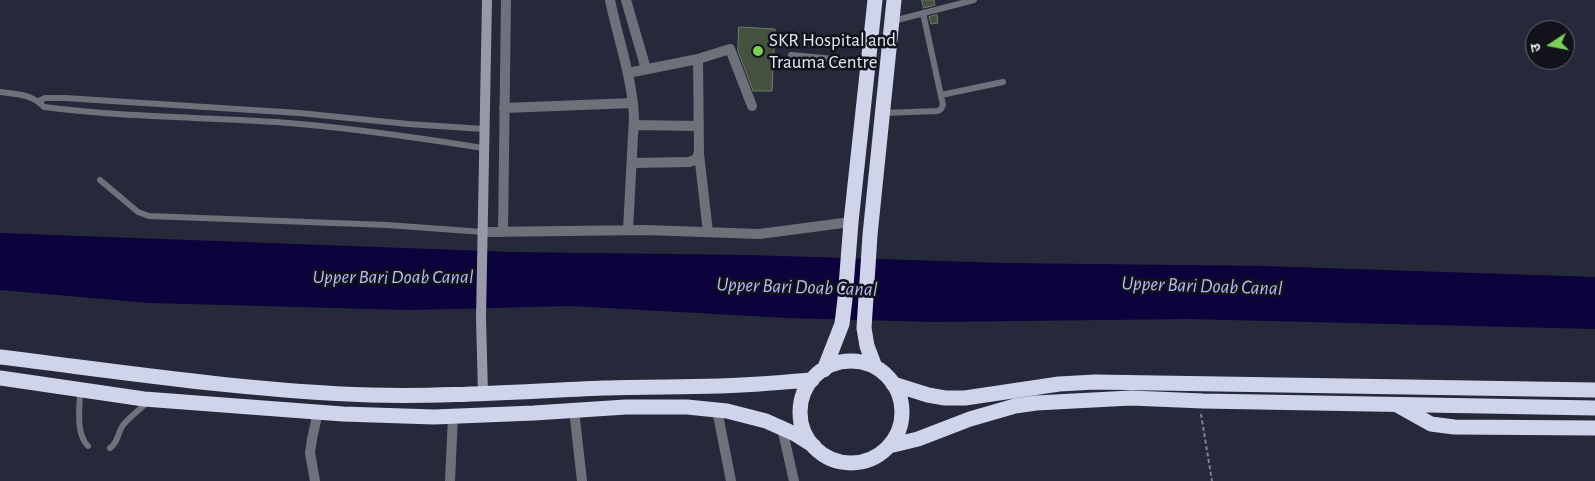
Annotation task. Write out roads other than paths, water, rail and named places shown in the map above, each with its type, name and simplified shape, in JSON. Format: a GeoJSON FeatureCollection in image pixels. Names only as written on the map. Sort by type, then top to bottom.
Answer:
{"type":"FeatureCollection","features":[{"type":"Feature","properties":{"kind":"highway"},"geometry":{"type":"LineString","coordinates":[[0,357],[208,383],[272,389],[369,395],[426,396],[752,384],[818,375],[836,364],[849,361],[862,362],[875,367],[886,375],[893,384],[901,404],[902,416],[896,437],[889,446],[878,456],[866,461],[852,463],[824,456],[807,436],[802,425],[800,413],[806,390],[818,375],[842,324],[850,228],[875,0]]}},
{"type":"Feature","properties":{"kind":"highway"},"geometry":{"type":"LineString","coordinates":[[875,367],[867,346],[864,328],[870,236],[894,0]]}},
{"type":"Feature","properties":{"kind":"highway"},"geometry":{"type":"LineString","coordinates":[[0,378],[151,399],[318,412],[398,416],[454,416],[626,406],[688,407],[750,416],[782,428],[814,446]]}},
{"type":"Feature","properties":{"kind":"highway"},"geometry":{"type":"LineString","coordinates":[[893,384],[928,395],[945,398],[965,398],[1059,384],[1095,382],[1595,390]]}},
{"type":"Feature","properties":{"kind":"highway"},"geometry":{"type":"LineString","coordinates":[[889,446],[918,439],[970,419],[1036,402],[1131,398],[1595,408]]}},
{"type":"Feature","properties":{"kind":"highway"},"geometry":{"type":"LineString","coordinates":[[1396,404],[1431,424],[1454,427],[1595,428]]}},
{"type":"Feature","properties":{"kind":"street"},"geometry":{"type":"LineString","coordinates":[[482,394],[481,318],[486,0]]}},
{"type":"Feature","properties":{"kind":"street"},"geometry":{"type":"LineString","coordinates":[[502,232],[506,0]]}},
{"type":"Feature","properties":{"kind":"street"},"geometry":{"type":"LineString","coordinates":[[610,0],[628,73],[633,103],[634,125],[628,230]]}},
{"type":"Feature","properties":{"kind":"street"},"geometry":{"type":"LineString","coordinates":[[626,0],[646,70]]}},
{"type":"Feature","properties":{"kind":"street"},"geometry":{"type":"LineString","coordinates":[[628,73],[730,49],[752,106]]}},
{"type":"Feature","properties":{"kind":"street"},"geometry":{"type":"LineString","coordinates":[[698,58],[699,154],[708,232]]}},
{"type":"Feature","properties":{"kind":"street"},"geometry":{"type":"LineString","coordinates":[[504,108],[633,103]]}},
{"type":"Feature","properties":{"kind":"street"},"geometry":{"type":"LineString","coordinates":[[634,125],[699,126]]}},
{"type":"Feature","properties":{"kind":"street"},"geometry":{"type":"LineString","coordinates":[[632,163],[688,162],[697,159],[699,154]]}},
{"type":"Feature","properties":{"kind":"street"},"geometry":{"type":"LineString","coordinates":[[483,232],[628,230],[773,233],[850,228]]}},
{"type":"Feature","properties":{"kind":"street"},"geometry":{"type":"LineString","coordinates":[[574,410],[582,481]]}},
{"type":"Feature","properties":{"kind":"street"},"geometry":{"type":"LineString","coordinates":[[717,410],[731,481]]}},
{"type":"Feature","properties":{"kind":"street"},"geometry":{"type":"LineString","coordinates":[[315,481],[310,453],[318,412]]}},
{"type":"Feature","properties":{"kind":"street"},"geometry":{"type":"LineString","coordinates":[[450,481],[454,416]]}},
{"type":"Feature","properties":{"kind":"street"},"geometry":{"type":"LineString","coordinates":[[782,428],[794,481]]}},
{"type":"Feature","properties":{"kind":"lane"},"geometry":{"type":"LineString","coordinates":[[892,22],[974,0]]}},
{"type":"Feature","properties":{"kind":"lane"},"geometry":{"type":"LineString","coordinates":[[884,113],[938,111],[942,109],[941,95],[923,14]]}},
{"type":"Feature","properties":{"kind":"lane"},"geometry":{"type":"LineString","coordinates":[[791,55],[867,62]]}},
{"type":"Feature","properties":{"kind":"lane"},"geometry":{"type":"LineString","coordinates":[[941,95],[1003,82]]}},
{"type":"Feature","properties":{"kind":"lane"},"geometry":{"type":"LineString","coordinates":[[0,92],[23,94],[39,101],[44,107],[83,112],[276,122],[376,132],[483,148]]}},
{"type":"Feature","properties":{"kind":"lane"},"geometry":{"type":"LineString","coordinates":[[39,101],[45,98],[65,98],[484,129]]}},
{"type":"Feature","properties":{"kind":"lane"},"geometry":{"type":"LineString","coordinates":[[210,119],[211,108]]}},
{"type":"Feature","properties":{"kind":"lane"},"geometry":{"type":"LineString","coordinates":[[325,127],[326,116]]}},
{"type":"Feature","properties":{"kind":"lane"},"geometry":{"type":"LineString","coordinates":[[100,180],[138,212],[149,216],[386,225],[483,232]]}},
{"type":"Feature","properties":{"kind":"lane"},"geometry":{"type":"LineString","coordinates":[[80,389],[80,434],[88,446]]}},
{"type":"Feature","properties":{"kind":"lane"},"geometry":{"type":"LineString","coordinates":[[110,448],[117,442],[124,424],[151,399]]}},
{"type":"Feature","properties":{"kind":"water","name":"Upper Bari Doab Canal"},"geometry":{"type":"Polygon","coordinates":[[[0,233],[512,252],[749,255],[1005,263],[1264,266],[1595,277],[1595,329],[1187,319],[935,322],[788,318],[571,306],[410,310],[149,303],[0,290],[0,233]]]}},
{"type":"Feature","properties":{"kind":"place","name":"SKR Hospital and Trauma Centre"},"geometry":{"type":"Point","coordinates":[758,51]}}]}
